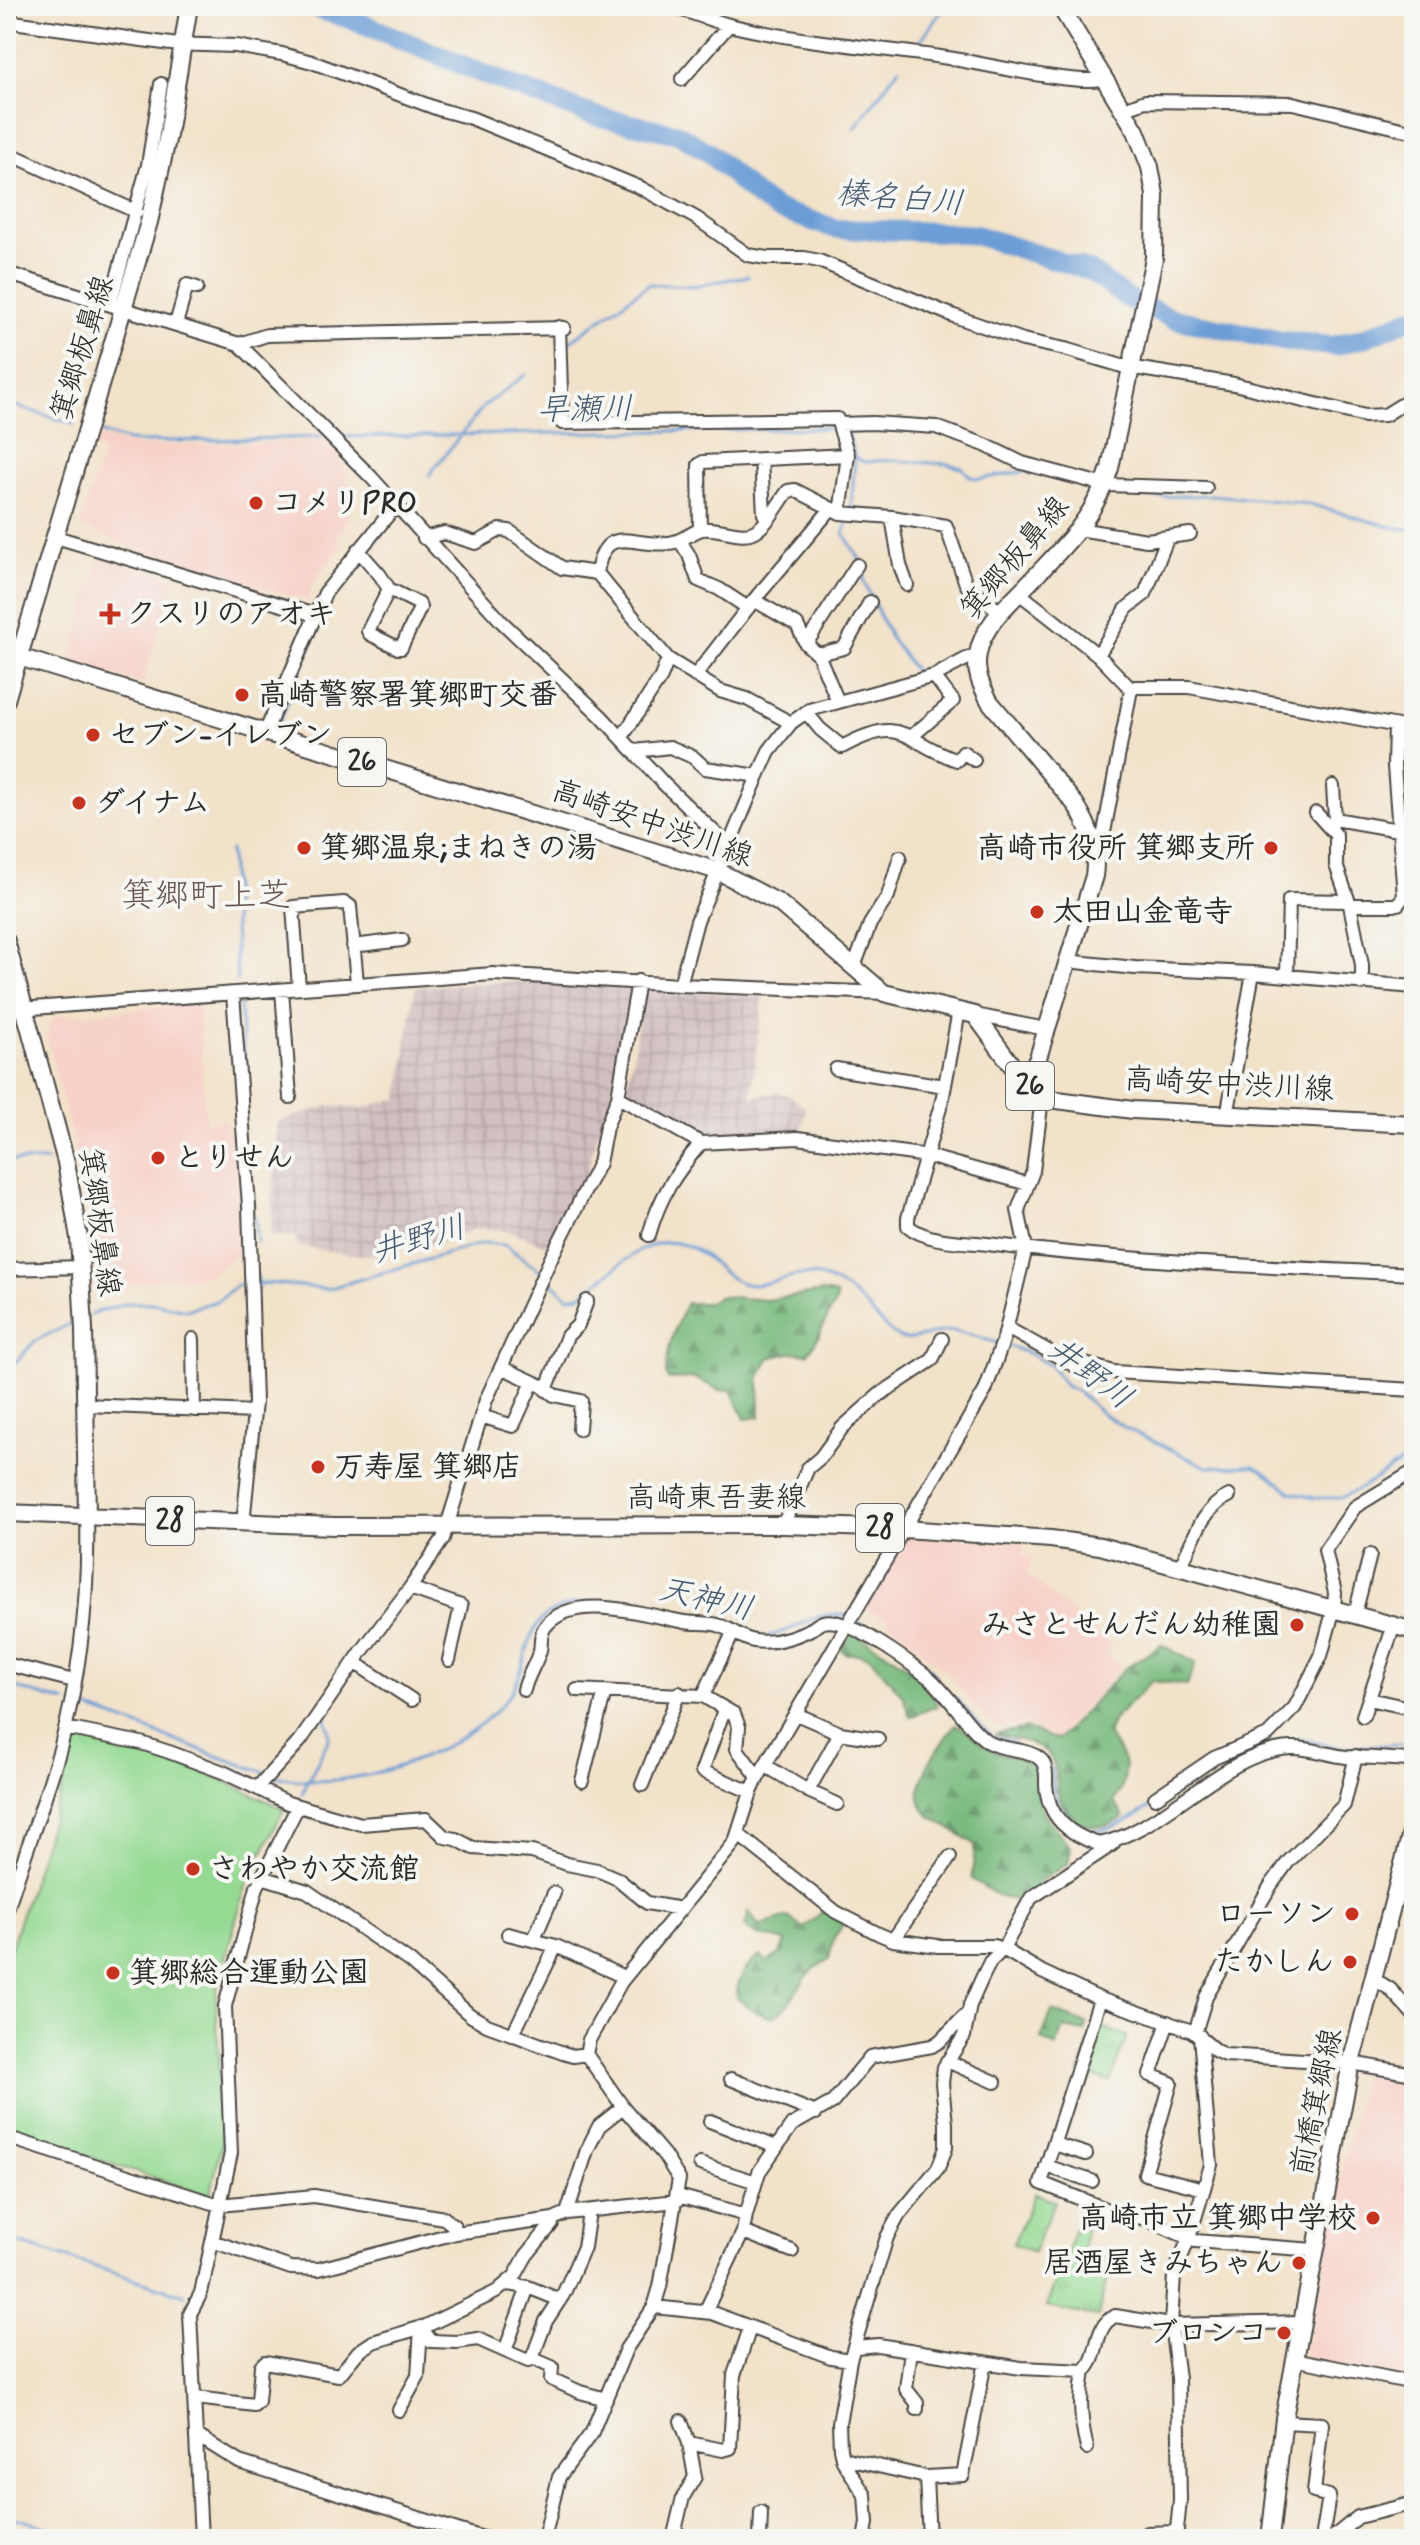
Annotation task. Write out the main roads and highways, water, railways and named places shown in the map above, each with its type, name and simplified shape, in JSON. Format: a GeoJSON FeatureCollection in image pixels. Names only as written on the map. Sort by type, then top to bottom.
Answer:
{"type":"FeatureCollection","features":[{"type":"Feature","properties":{"kind":"main road","name":"箕郷板鼻線"},"geometry":{"type":"LineString","coordinates":[[6,700],[13,655],[56,537],[117,306],[159,180],[189,6]]}},
{"type":"Feature","properties":{"kind":"main road","name":"箕郷板鼻線"},"geometry":{"type":"LineString","coordinates":[[1022,1079],[1037,1061],[1094,876],[1095,849],[1085,818],[1076,805],[990,702],[981,685],[977,658],[981,643],[1000,612],[1078,529],[1105,485],[1152,264],[1156,216],[1153,181],[1140,141],[1106,78],[1060,6]]}},
{"type":"Feature","properties":{"kind":"main road","name":"高崎安中渋川線"},"geometry":{"type":"LineString","coordinates":[[13,655],[718,871],[779,903],[884,993],[967,1013],[1022,1079],[1042,1098],[1133,1110],[1414,1124]]}},
{"type":"Feature","properties":{"kind":"main road","name":"箕郷板鼻線"},"geometry":{"type":"LineString","coordinates":[[6,941],[69,1179],[82,1267],[87,1517]]}},
{"type":"Feature","properties":{"kind":"main road","name":"高崎東吾妻線"},"geometry":{"type":"LineString","coordinates":[[6,1513],[243,1524],[783,1525],[904,1529],[1068,1541],[1181,1566],[1414,1631]]}},
{"type":"Feature","properties":{"kind":"main road","name":"前橋箕郷線"},"geometry":{"type":"LineString","coordinates":[[1270,2539],[1283,2422],[1351,2063],[1374,1979],[1406,1891],[1414,1822]]}},
{"type":"Feature","properties":{"kind":"waterway","name":"榛名白川"},"geometry":{"type":"LineString","coordinates":[[308,6],[356,21],[513,86],[595,116],[678,134],[708,152],[754,194],[776,209],[837,229],[976,235],[1090,271],[1125,297],[1174,319],[1282,341],[1334,346],[1366,337],[1414,317]]}},
{"type":"Feature","properties":{"kind":"waterway"},"geometry":{"type":"LineString","coordinates":[[921,40],[945,6]]}},
{"type":"Feature","properties":{"kind":"waterway"},"geometry":{"type":"LineString","coordinates":[[854,129],[899,68]]}},
{"type":"Feature","properties":{"kind":"waterway"},"geometry":{"type":"LineString","coordinates":[[565,345],[649,284],[693,286],[748,276]]}},
{"type":"Feature","properties":{"kind":"waterway"},"geometry":{"type":"LineString","coordinates":[[429,475],[484,406],[525,375]]}},
{"type":"Feature","properties":{"kind":"waterway","name":"早瀬川"},"geometry":{"type":"LineString","coordinates":[[6,403],[74,424]]}},
{"type":"Feature","properties":{"kind":"waterway","name":"早瀬川"},"geometry":{"type":"LineString","coordinates":[[340,437],[830,428]]}},
{"type":"Feature","properties":{"kind":"waterway","name":"早瀬川"},"geometry":{"type":"LineString","coordinates":[[102,433],[141,442],[321,437]]}},
{"type":"Feature","properties":{"kind":"waterway","name":"早瀬川"},"geometry":{"type":"LineString","coordinates":[[848,433],[855,457],[851,511]]}},
{"type":"Feature","properties":{"kind":"waterway"},"geometry":{"type":"LineString","coordinates":[[855,457],[864,462],[887,460],[948,464],[962,468],[971,477],[979,479],[1028,471]]}},
{"type":"Feature","properties":{"kind":"waterway"},"geometry":{"type":"LineString","coordinates":[[1108,491],[1153,497],[1212,495],[1309,504],[1391,527],[1414,530]]}},
{"type":"Feature","properties":{"kind":"waterway"},"geometry":{"type":"LineString","coordinates":[[370,548],[396,515]]}},
{"type":"Feature","properties":{"kind":"waterway","name":"早瀬川"},"geometry":{"type":"LineString","coordinates":[[849,518],[844,534],[862,563],[864,582],[890,637],[917,674]]}},
{"type":"Feature","properties":{"kind":"waterway"},"geometry":{"type":"LineString","coordinates":[[277,727],[329,604],[358,563]]}},
{"type":"Feature","properties":{"kind":"waterway"},"geometry":{"type":"LineString","coordinates":[[230,850],[237,981]]}},
{"type":"Feature","properties":{"kind":"waterway"},"geometry":{"type":"LineString","coordinates":[[240,1006],[247,1102]]}},
{"type":"Feature","properties":{"kind":"waterway"},"geometry":{"type":"LineString","coordinates":[[6,1161],[47,1161]]}},
{"type":"Feature","properties":{"kind":"waterway"},"geometry":{"type":"LineString","coordinates":[[255,1217],[257,1242]]}},
{"type":"Feature","properties":{"kind":"waterway","name":"井野川"},"geometry":{"type":"LineString","coordinates":[[254,1284],[327,1289],[484,1243],[505,1245],[542,1272]]}},
{"type":"Feature","properties":{"kind":"waterway","name":"井野川"},"geometry":{"type":"LineString","coordinates":[[547,1278],[568,1297],[580,1295],[642,1250],[658,1244],[674,1243],[692,1248],[729,1277],[745,1284],[806,1275],[828,1280],[851,1293],[891,1332],[903,1339],[951,1331],[998,1343]]}},
{"type":"Feature","properties":{"kind":"waterway","name":"井野川"},"geometry":{"type":"LineString","coordinates":[[258,1277],[258,1289]]}},
{"type":"Feature","properties":{"kind":"waterway","name":"井野川"},"geometry":{"type":"LineString","coordinates":[[91,1314],[128,1303],[154,1303],[186,1310],[217,1301],[237,1285],[246,1285]]}},
{"type":"Feature","properties":{"kind":"waterway","name":"井野川"},"geometry":{"type":"LineString","coordinates":[[6,1373],[35,1341],[76,1321]]}},
{"type":"Feature","properties":{"kind":"waterway","name":"井野川"},"geometry":{"type":"LineString","coordinates":[[1005,1345],[1051,1366],[1066,1386],[1124,1427],[1207,1467],[1253,1466],[1291,1492],[1314,1498],[1341,1498],[1414,1454]]}},
{"type":"Feature","properties":{"kind":"waterway"},"geometry":{"type":"LineString","coordinates":[[257,1443],[260,1411]]}},
{"type":"Feature","properties":{"kind":"waterway","name":"天神川"},"geometry":{"type":"LineString","coordinates":[[276,1776],[304,1781],[370,1774],[405,1764],[468,1733],[493,1713],[512,1691],[531,1637],[543,1618],[568,1605],[620,1602],[690,1617]]}},
{"type":"Feature","properties":{"kind":"waterway","name":"天神川"},"geometry":{"type":"LineString","coordinates":[[769,1636],[818,1617],[849,1617]]}},
{"type":"Feature","properties":{"kind":"waterway","name":"天神川"},"geometry":{"type":"LineString","coordinates":[[856,1620],[930,1669],[937,1678]]}},
{"type":"Feature","properties":{"kind":"waterway","name":"天神川"},"geometry":{"type":"LineString","coordinates":[[728,1623],[758,1635]]}},
{"type":"Feature","properties":{"kind":"waterway","name":"天神川"},"geometry":{"type":"LineString","coordinates":[[6,1685],[65,1702]]}},
{"type":"Feature","properties":{"kind":"waterway","name":"天神川"},"geometry":{"type":"LineString","coordinates":[[955,1698],[991,1737],[1014,1743]]}},
{"type":"Feature","properties":{"kind":"waterway","name":"天神川"},"geometry":{"type":"LineString","coordinates":[[73,1704],[265,1772]]}},
{"type":"Feature","properties":{"kind":"waterway"},"geometry":{"type":"LineString","coordinates":[[302,1794],[329,1738],[325,1716]]}},
{"type":"Feature","properties":{"kind":"waterway","name":"天神川"},"geometry":{"type":"LineString","coordinates":[[1168,1796],[1217,1766],[1275,1742],[1300,1739],[1342,1748],[1414,1743]]}},
{"type":"Feature","properties":{"kind":"waterway","name":"天神川"},"geometry":{"type":"LineString","coordinates":[[1051,1768],[1056,1799],[1066,1816],[1077,1826],[1089,1830],[1102,1830],[1131,1819],[1158,1802]]}},
{"type":"Feature","properties":{"kind":"waterway"},"geometry":{"type":"LineString","coordinates":[[195,2295],[213,2208]]}},
{"type":"Feature","properties":{"kind":"waterway"},"geometry":{"type":"LineString","coordinates":[[6,2239],[185,2295]]}},
{"type":"Feature","properties":{"kind":"waterway"},"geometry":{"type":"LineString","coordinates":[[203,2457],[206,2533]]}},
{"type":"Feature","properties":{"kind":"waterway"},"geometry":{"type":"LineString","coordinates":[[6,2515],[85,2539]]}},
{"type":"Feature","properties":{"kind":"place","name":"コメリPRO"},"geometry":{"type":"Point","coordinates":[256,503]}},
{"type":"Feature","properties":{"kind":"place","name":"クスリのアオキ"},"geometry":{"type":"Point","coordinates":[110,614]}},
{"type":"Feature","properties":{"kind":"place","name":"高崎警察署箕郷町交番"},"geometry":{"type":"Point","coordinates":[242,695]}},
{"type":"Feature","properties":{"kind":"place","name":"セブン-イレブン"},"geometry":{"type":"Point","coordinates":[93,735]}},
{"type":"Feature","properties":{"kind":"place","name":"ダイナム"},"geometry":{"type":"Point","coordinates":[79,803]}},
{"type":"Feature","properties":{"kind":"place","name":"箕郷温泉;まねきの湯"},"geometry":{"type":"Point","coordinates":[304,848]}},
{"type":"Feature","properties":{"kind":"place","name":"高崎市役所 箕郷支所"},"geometry":{"type":"Point","coordinates":[1271,848]}},
{"type":"Feature","properties":{"kind":"place","name":"太田山金竜寺"},"geometry":{"type":"Point","coordinates":[1037,912]}},
{"type":"Feature","properties":{"kind":"place","name":"とりせん"},"geometry":{"type":"Point","coordinates":[158,1158]}},
{"type":"Feature","properties":{"kind":"place","name":"万寿屋 箕郷店"},"geometry":{"type":"Point","coordinates":[318,1467]}},
{"type":"Feature","properties":{"kind":"place","name":"みさとせんだん幼稚園"},"geometry":{"type":"Point","coordinates":[1297,1625]}},
{"type":"Feature","properties":{"kind":"place","name":"さわやか交流館"},"geometry":{"type":"Point","coordinates":[193,1869]}},
{"type":"Feature","properties":{"kind":"place","name":"ローソン"},"geometry":{"type":"Point","coordinates":[1352,1914]}},
{"type":"Feature","properties":{"kind":"place","name":"たかしん"},"geometry":{"type":"Point","coordinates":[1350,1962]}},
{"type":"Feature","properties":{"kind":"place","name":"箕郷総合運動公園"},"geometry":{"type":"Point","coordinates":[113,1973]}},
{"type":"Feature","properties":{"kind":"place","name":"高崎市立 箕郷中学校"},"geometry":{"type":"Point","coordinates":[1373,2218]}},
{"type":"Feature","properties":{"kind":"place","name":"居酒屋きみちゃん"},"geometry":{"type":"Point","coordinates":[1299,2263]}},
{"type":"Feature","properties":{"kind":"place","name":"ブロンコ"},"geometry":{"type":"Point","coordinates":[1284,2333]}},
{"type":"Feature","properties":{"kind":"district","name":"箕郷町上芝"},"geometry":{"type":"Point","coordinates":[206,896]}}]}
